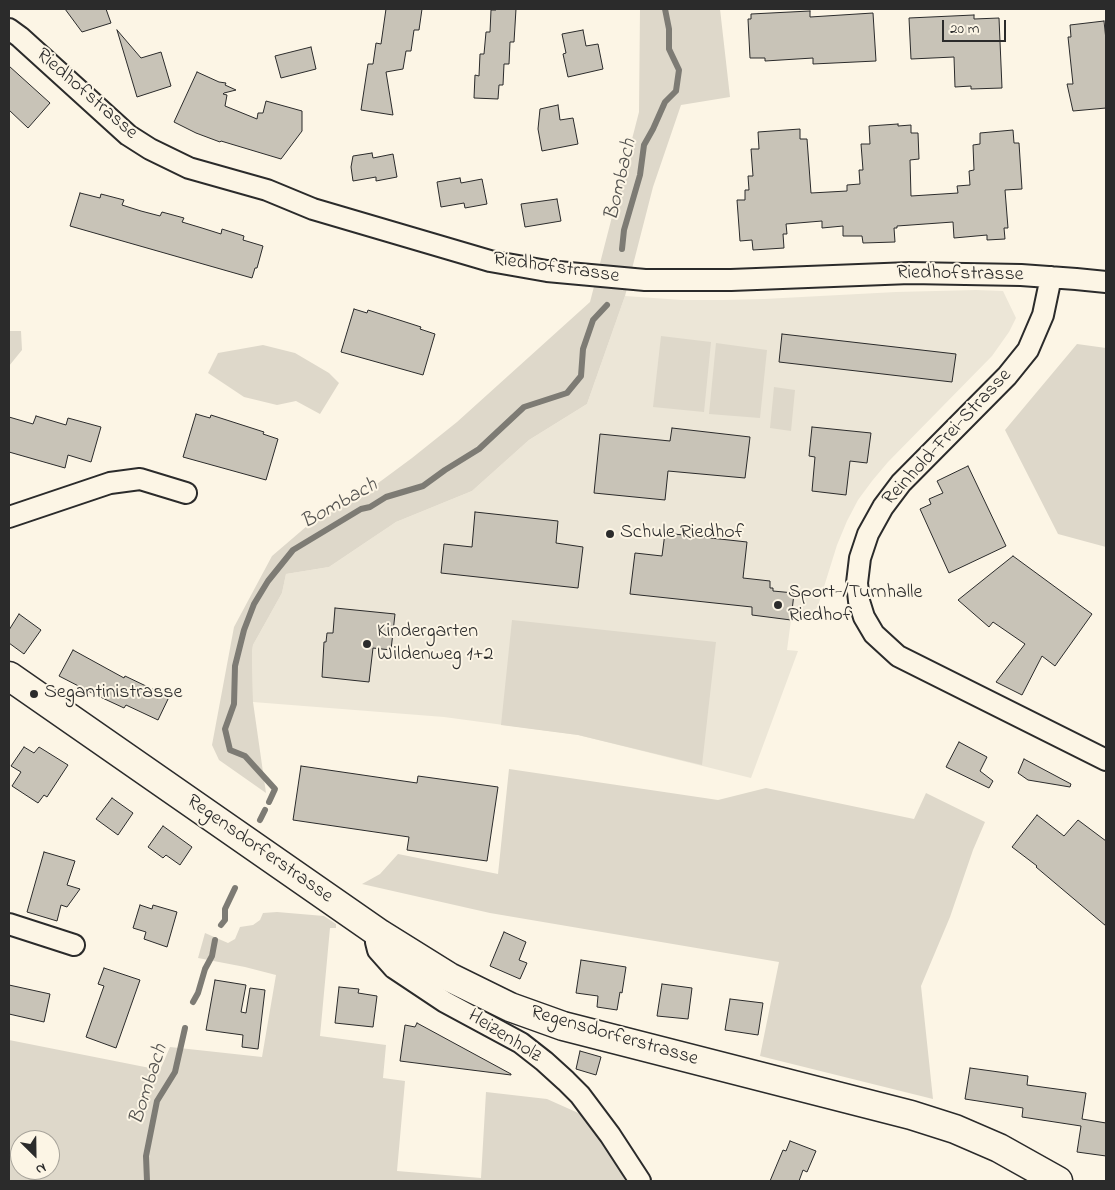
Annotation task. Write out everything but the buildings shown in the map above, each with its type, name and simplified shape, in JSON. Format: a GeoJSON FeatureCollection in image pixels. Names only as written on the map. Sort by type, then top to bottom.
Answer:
{"type":"FeatureCollection","features":[{"type":"Feature","properties":{"kind":"street","name":"Riedhofstrasse"},"geometry":{"type":"LineString","coordinates":[[9,29],[128,135],[150,149],[189,168],[267,190],[313,209],[490,261],[547,272],[640,280],[731,280],[910,273],[1050,277],[1106,282]]}},
{"type":"Feature","properties":{"kind":"street","name":"Reinhold-Frei-Strasse"},"geometry":{"type":"LineString","coordinates":[[1050,277],[1043,315],[1028,350],[1007,376],[901,483],[883,506],[868,534],[860,558],[857,583],[859,601],[864,617],[874,634],[898,656],[1106,760]]}},
{"type":"Feature","properties":{"kind":"street"},"geometry":{"type":"LineString","coordinates":[[9,517],[110,483],[140,479],[186,493]]}},
{"type":"Feature","properties":{"kind":"street","name":"Regensdorferstrasse"},"geometry":{"type":"LineString","coordinates":[[9,676],[380,934],[449,977],[510,1007],[563,1026],[911,1114],[954,1129],[999,1148],[1058,1181]]}},
{"type":"Feature","properties":{"kind":"street"},"geometry":{"type":"LineString","coordinates":[[9,924],[74,945]]}},
{"type":"Feature","properties":{"kind":"street","name":"Heizenholz"},"geometry":{"type":"LineString","coordinates":[[380,934],[376,942],[378,950],[394,968],[438,997],[521,1043],[544,1060],[580,1095],[610,1134],[640,1181]]}},
{"type":"Feature","properties":{"kind":"shaded area"},"geometry":{"type":"Polygon","coordinates":[[[640,9],[720,9],[730,97],[681,105],[653,187],[625,296],[587,404],[529,440],[472,491],[396,522],[329,567],[286,574],[282,593],[253,645],[252,652],[253,702],[266,793],[219,760],[212,745],[234,627],[272,556],[307,526],[362,495],[412,458],[457,422],[590,302],[639,112],[640,9]]]}},
{"type":"Feature","properties":{"kind":"shaded area","name":"Schule Riedhof"},"geometry":{"type":"Polygon","coordinates":[[[976,290],[1003,291],[1016,318],[1009,332],[992,356],[888,462],[858,500],[837,545],[818,606],[809,615],[791,620],[787,650],[798,651],[751,778],[578,735],[444,717],[253,702],[253,645],[282,593],[286,574],[329,567],[396,522],[472,491],[529,440],[587,404],[625,296],[682,300],[723,300],[976,290]]]}},
{"type":"Feature","properties":{"kind":"shaded area"},"geometry":{"type":"Polygon","coordinates":[[[9,331],[21,331],[22,350],[9,366],[9,331]]]}},
{"type":"Feature","properties":{"kind":"shaded area"},"geometry":{"type":"Polygon","coordinates":[[[661,336],[711,342],[704,412],[653,407],[661,336]]]}},
{"type":"Feature","properties":{"kind":"shaded area"},"geometry":{"type":"Polygon","coordinates":[[[716,343],[767,350],[760,418],[709,414],[716,343]]]}},
{"type":"Feature","properties":{"kind":"shaded area"},"geometry":{"type":"Polygon","coordinates":[[[1077,344],[1106,348],[1106,547],[1058,534],[1005,430],[1077,344]]]}},
{"type":"Feature","properties":{"kind":"shaded area"},"geometry":{"type":"Polygon","coordinates":[[[263,345],[295,353],[329,373],[339,383],[320,414],[296,401],[277,405],[244,397],[208,373],[218,353],[263,345]]]}},
{"type":"Feature","properties":{"kind":"shaded area"},"geometry":{"type":"Polygon","coordinates":[[[774,387],[795,390],[791,431],[770,428],[774,387]]]}},
{"type":"Feature","properties":{"kind":"shaded area"},"geometry":{"type":"Polygon","coordinates":[[[512,620],[716,642],[702,765],[578,735],[501,725],[512,620]]]}},
{"type":"Feature","properties":{"kind":"shaded area"},"geometry":{"type":"Polygon","coordinates":[[[509,769],[718,800],[766,788],[914,819],[926,793],[985,822],[973,850],[950,917],[921,986],[933,1099],[760,1056],[779,962],[490,913],[362,884],[380,874],[398,854],[498,874],[509,769]]]}},
{"type":"Feature","properties":{"kind":"shaded area"},"geometry":{"type":"Polygon","coordinates":[[[277,912],[324,916],[336,924],[336,928],[330,928],[320,1036],[386,1045],[383,1078],[405,1081],[397,1171],[481,1178],[486,1092],[547,1099],[585,1116],[619,1166],[625,1181],[9,1181],[9,1040],[160,1070],[170,1047],[262,1057],[276,975],[198,958],[205,933],[228,943],[235,939],[240,927],[253,925],[260,920],[263,913],[277,912]]]}},
{"type":"Feature","properties":{"kind":"waterway","name":"Bombach"},"geometry":{"type":"LineString","coordinates":[[622,249],[624,230],[640,175],[644,145],[665,102],[676,91],[679,70],[669,49],[669,29],[665,9]]}},
{"type":"Feature","properties":{"kind":"waterway","name":"Bombach"},"geometry":{"type":"LineString","coordinates":[[269,802],[275,789],[245,756],[230,750],[225,729],[234,704],[235,666],[244,630],[254,604],[268,581],[293,550],[361,509],[370,507],[386,497],[423,486],[479,449],[524,407],[567,393],[581,376],[583,349],[593,320],[607,305]]}},
{"type":"Feature","properties":{"kind":"waterway","name":"Bombach"},"geometry":{"type":"LineString","coordinates":[[260,820],[265,810]]}},
{"type":"Feature","properties":{"kind":"waterway"},"geometry":{"type":"LineString","coordinates":[[221,925],[225,920],[225,909],[235,888]]}},
{"type":"Feature","properties":{"kind":"waterway","name":"Bombach"},"geometry":{"type":"LineString","coordinates":[[193,1002],[198,993],[205,969],[212,956],[215,940]]}},
{"type":"Feature","properties":{"kind":"waterway","name":"Bombach"},"geometry":{"type":"LineString","coordinates":[[147,1181],[146,1156],[157,1101],[175,1072],[185,1028]]}},
{"type":"Feature","properties":{"kind":"place","name":"Schule Riedhof"},"geometry":{"type":"Point","coordinates":[610,534]}},
{"type":"Feature","properties":{"kind":"place","name":"Sport-/Turnhalle Riedhof"},"geometry":{"type":"Point","coordinates":[778,605]}},
{"type":"Feature","properties":{"kind":"place","name":"Kindergarten Wildenweg 1+2"},"geometry":{"type":"Point","coordinates":[367,644]}},
{"type":"Feature","properties":{"kind":"place","name":"Segantinistrasse"},"geometry":{"type":"Point","coordinates":[34,694]}}]}
